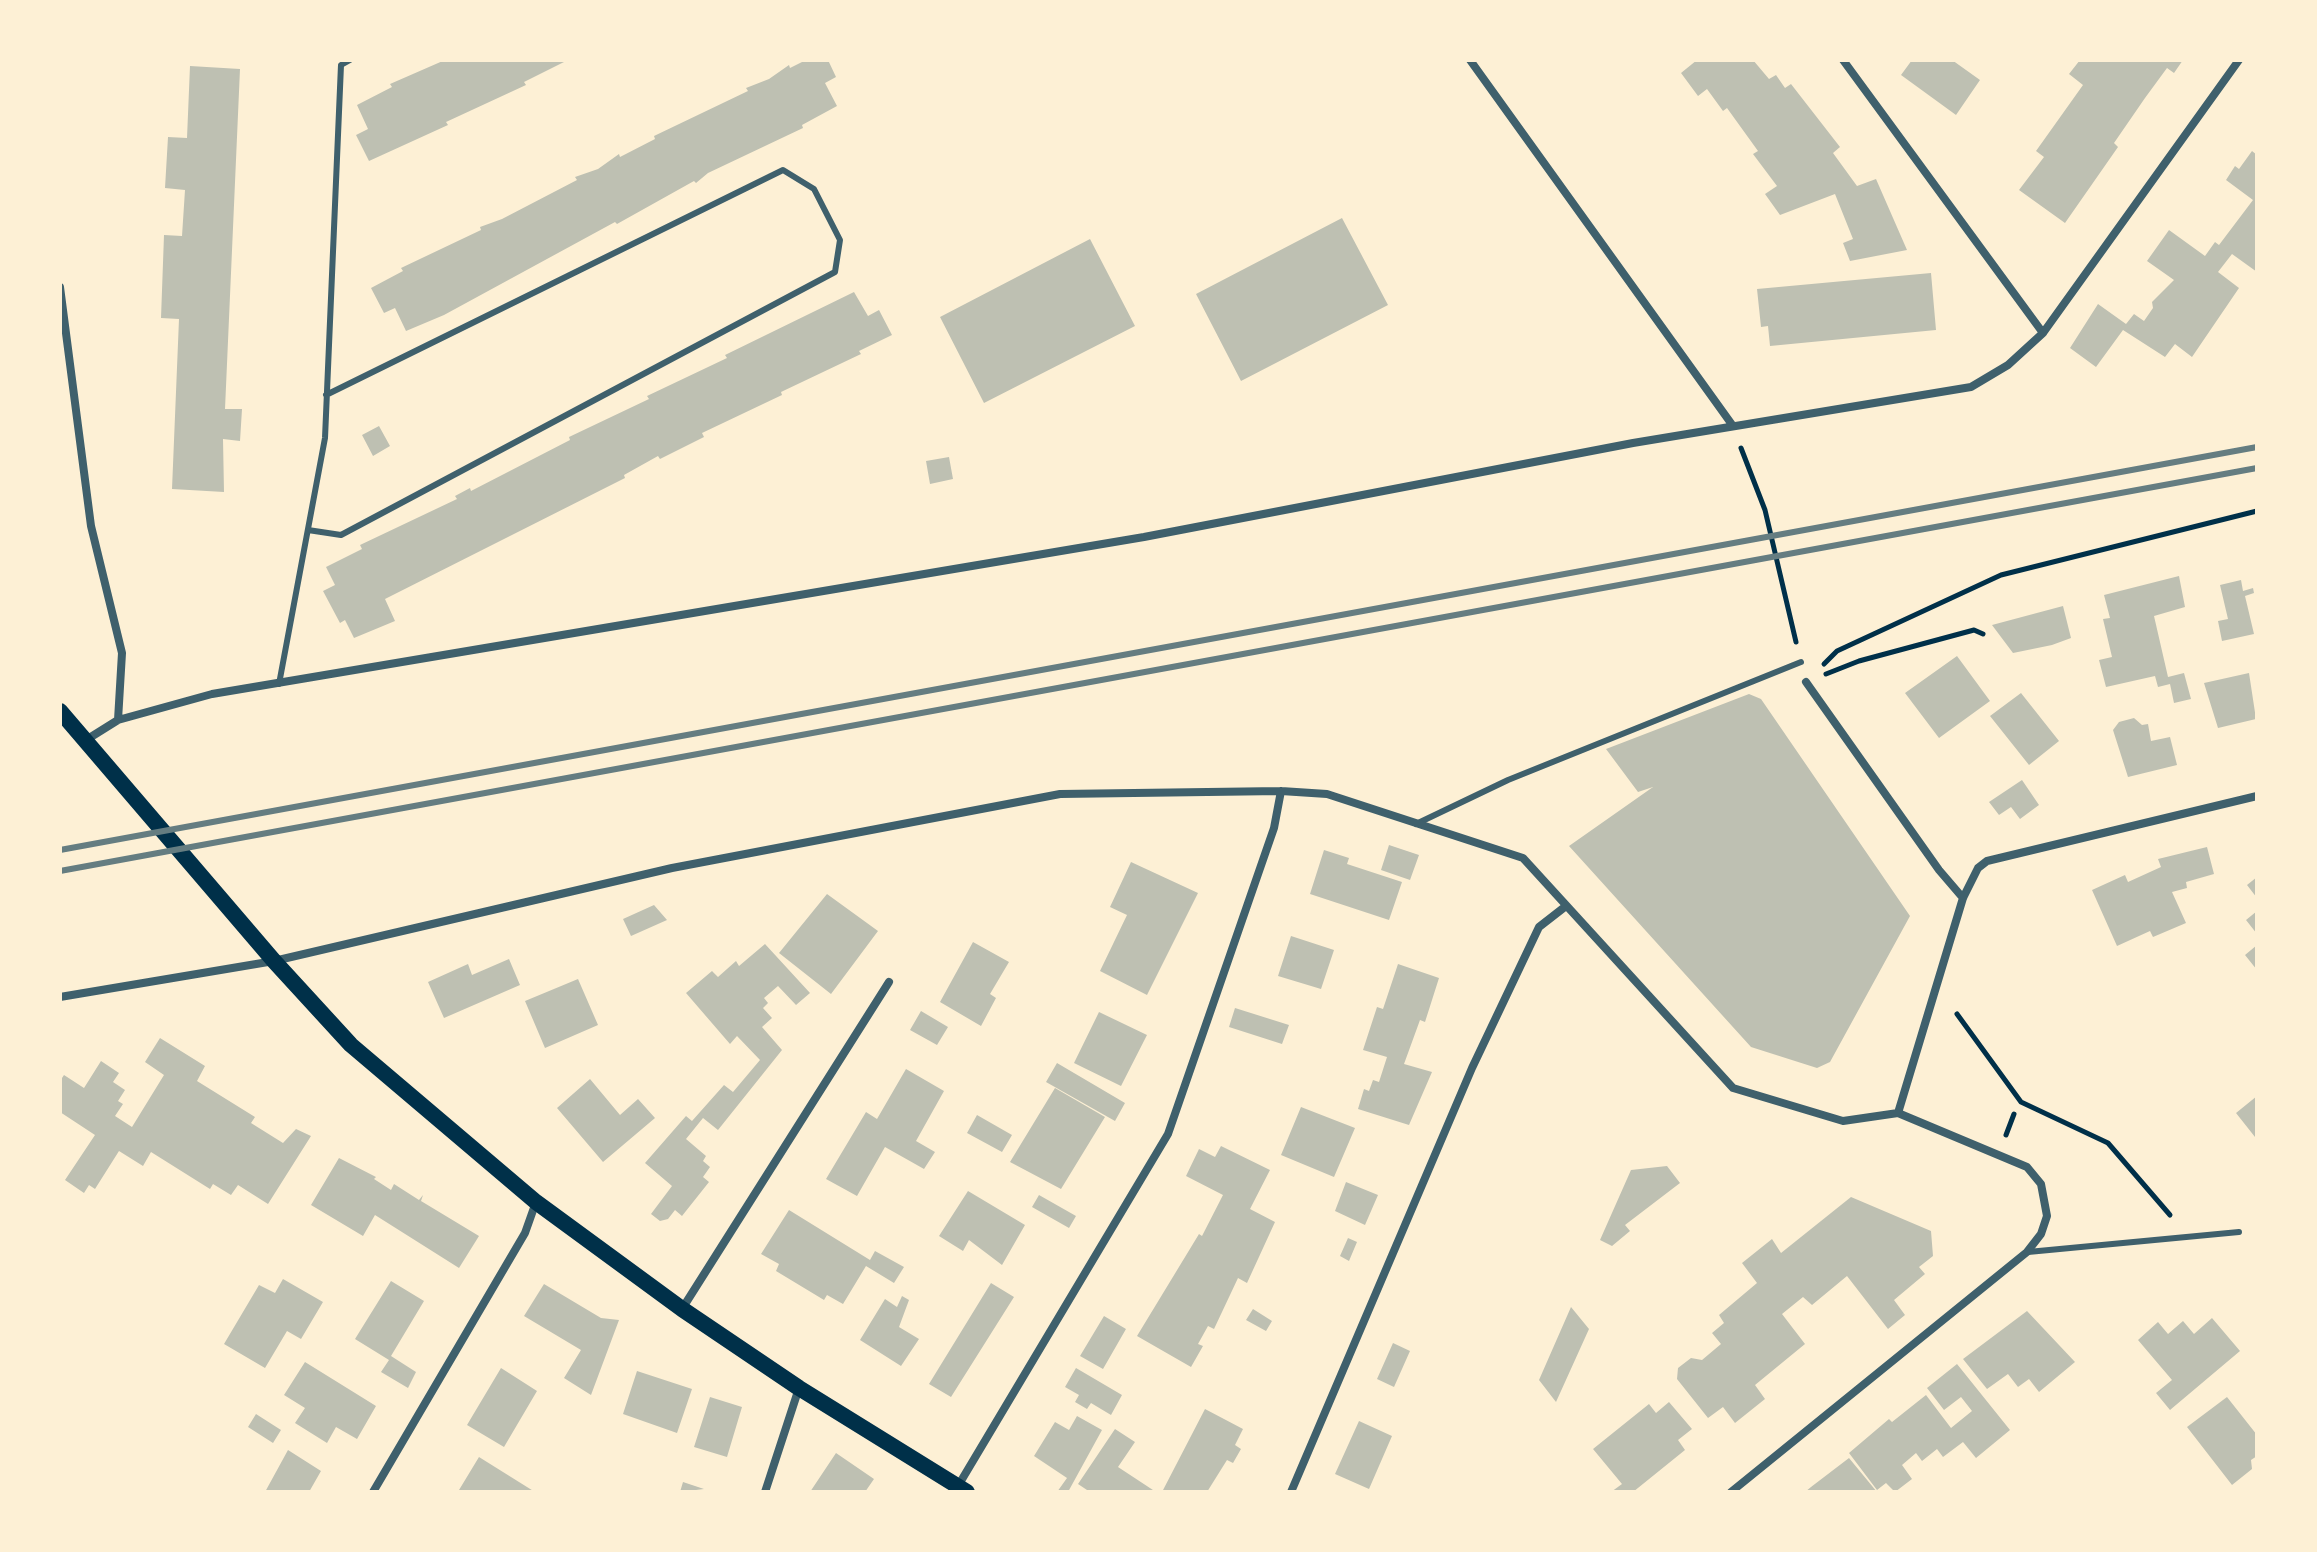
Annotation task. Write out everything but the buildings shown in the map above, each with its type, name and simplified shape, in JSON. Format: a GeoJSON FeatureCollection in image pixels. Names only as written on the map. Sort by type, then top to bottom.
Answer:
{"type":"FeatureCollection","features":[{"type":"Feature","properties":{"kind":"main road"},"geometry":{"type":"LineString","coordinates":[[60,711],[274,961],[351,1045],[536,1202],[682,1309],[799,1388],[963,1489]]}},
{"type":"Feature","properties":{"kind":"street"},"geometry":{"type":"LineString","coordinates":[[1470,60],[1733,426]]}},
{"type":"Feature","properties":{"kind":"street"},"geometry":{"type":"LineString","coordinates":[[1843,60],[2043,333]]}},
{"type":"Feature","properties":{"kind":"street"},"geometry":{"type":"LineString","coordinates":[[86,740],[118,720],[212,694],[1144,537],[1733,426],[1971,387],[2008,365],[2043,333],[2239,60]]}},
{"type":"Feature","properties":{"kind":"street"},"geometry":{"type":"LineString","coordinates":[[60,287],[91,526],[122,653],[118,720]]}},
{"type":"Feature","properties":{"kind":"street"},"geometry":{"type":"LineString","coordinates":[[1806,682],[1939,870],[1963,898]]}},
{"type":"Feature","properties":{"kind":"street"},"geometry":{"type":"LineString","coordinates":[[963,1489],[1168,1134],[1274,828],[1281,791]]}},
{"type":"Feature","properties":{"kind":"street"},"geometry":{"type":"LineString","coordinates":[[60,997],[274,961],[672,868],[1060,794],[1281,791],[1327,794],[1523,858],[1733,1088],[1843,1121],[1898,1113],[2027,1167],[2041,1184],[2047,1216],[2041,1234],[2027,1252],[1731,1492]]}},
{"type":"Feature","properties":{"kind":"street"},"geometry":{"type":"LineString","coordinates":[[1898,1113],[1963,898],[1972,877],[1987,861],[2257,796]]}},
{"type":"Feature","properties":{"kind":"street"},"geometry":{"type":"LineString","coordinates":[[1291,1492],[1472,1068],[1539,927],[1566,906]]}},
{"type":"Feature","properties":{"kind":"street"},"geometry":{"type":"LineString","coordinates":[[682,1309],[889,982]]}},
{"type":"Feature","properties":{"kind":"street"},"geometry":{"type":"LineString","coordinates":[[373,1492],[525,1233],[536,1202]]}},
{"type":"Feature","properties":{"kind":"street"},"geometry":{"type":"LineString","coordinates":[[765,1492],[799,1388]]}},
{"type":"Feature","properties":{"kind":"lane"},"geometry":{"type":"LineString","coordinates":[[279,684],[325,438],[341,65],[350,60]]}},
{"type":"Feature","properties":{"kind":"lane"},"geometry":{"type":"LineString","coordinates":[[308,530],[341,535],[835,272],[840,240],[814,189],[783,170],[326,395]]}},
{"type":"Feature","properties":{"kind":"lane"},"geometry":{"type":"LineString","coordinates":[[1416,824],[1508,780],[1801,662]]}},
{"type":"Feature","properties":{"kind":"lane"},"geometry":{"type":"LineString","coordinates":[[2027,1252],[2239,1232]]}},
{"type":"Feature","properties":{"kind":"path"},"geometry":{"type":"LineString","coordinates":[[1733,426],[1765,510],[1801,662]]}},
{"type":"Feature","properties":{"kind":"path"},"geometry":{"type":"LineString","coordinates":[[1806,682],[1837,651],[2001,575],[2257,511]]}},
{"type":"Feature","properties":{"kind":"path"},"geometry":{"type":"LineString","coordinates":[[1806,682],[1859,661],[1974,630],[1983,634]]}},
{"type":"Feature","properties":{"kind":"path"},"geometry":{"type":"LineString","coordinates":[[1957,1014],[2021,1102],[2108,1143],[2189,1237]]}},
{"type":"Feature","properties":{"kind":"path"},"geometry":{"type":"LineString","coordinates":[[2005,1137],[2014,1114]]}},
{"type":"Feature","properties":{"kind":"railway"},"geometry":{"type":"LineString","coordinates":[[60,850],[2257,447]]}},
{"type":"Feature","properties":{"kind":"railway"},"geometry":{"type":"LineString","coordinates":[[60,871],[2257,468]]}}]}
